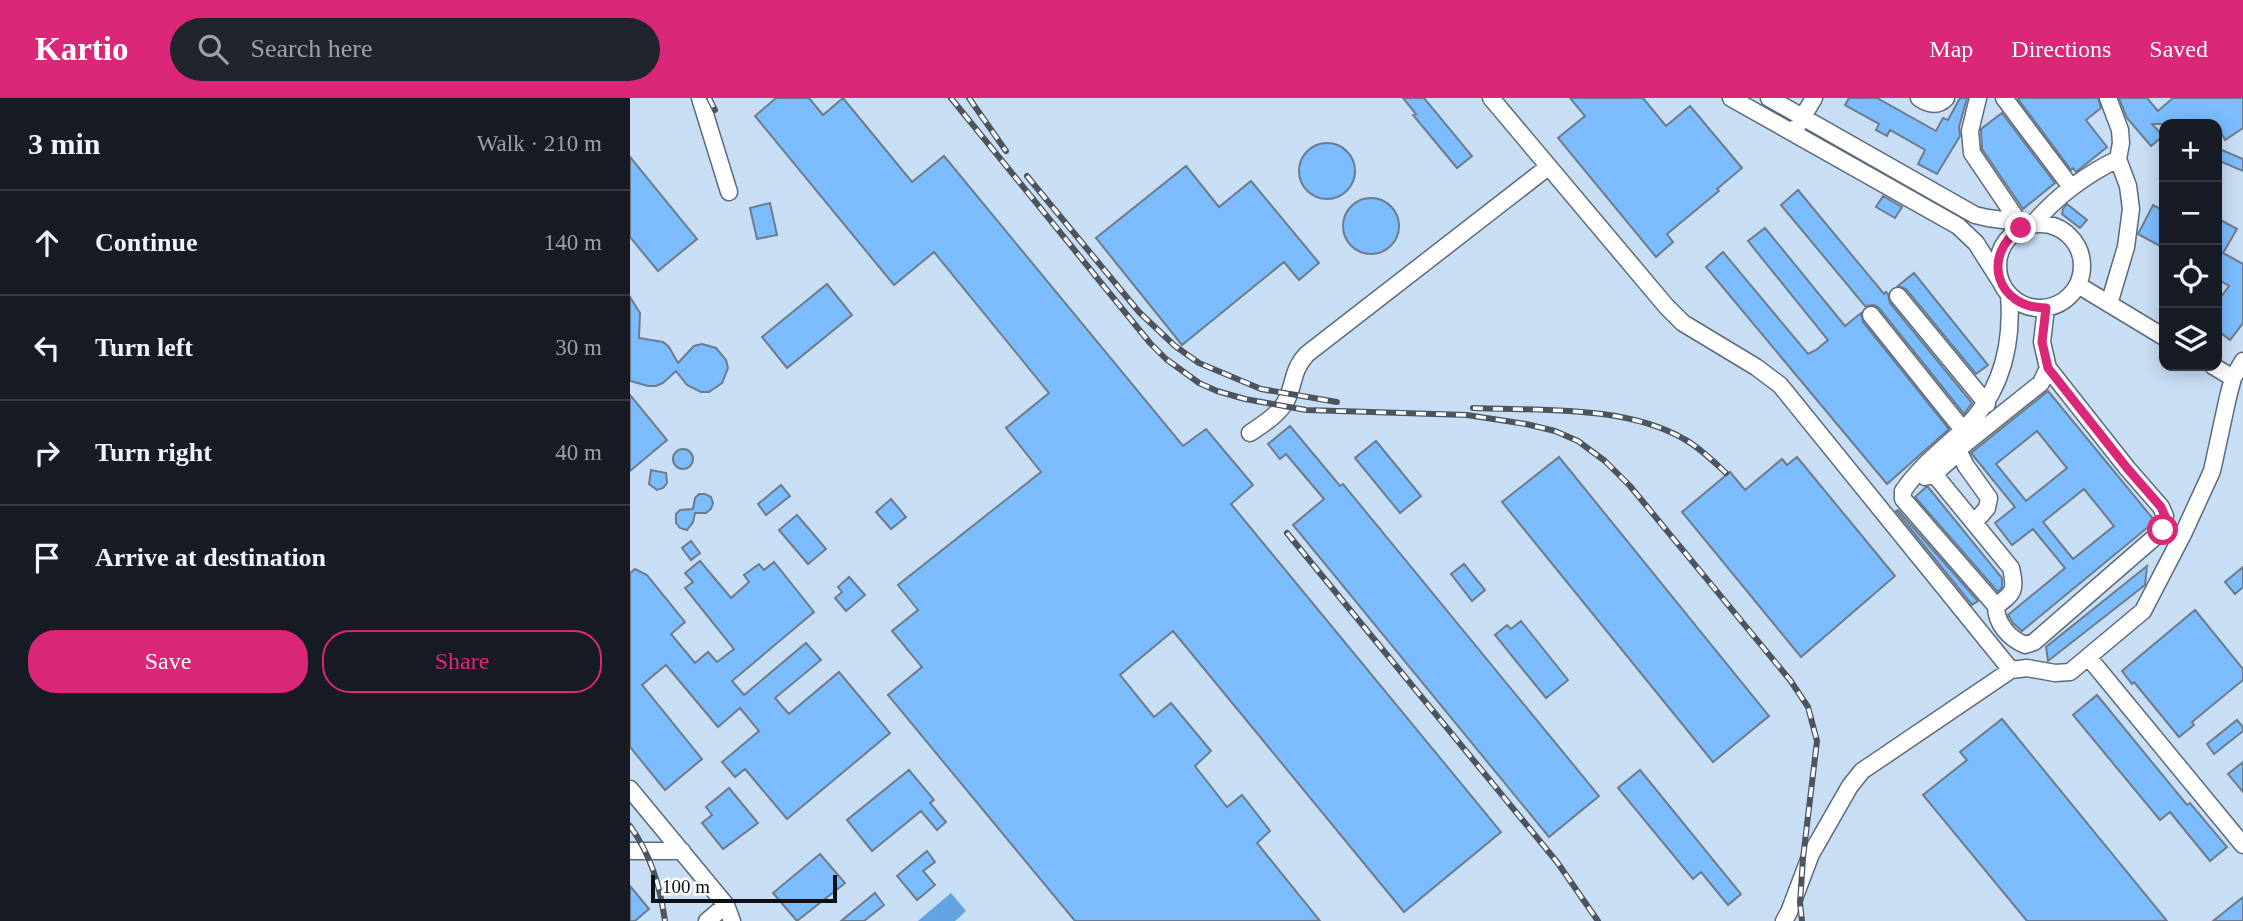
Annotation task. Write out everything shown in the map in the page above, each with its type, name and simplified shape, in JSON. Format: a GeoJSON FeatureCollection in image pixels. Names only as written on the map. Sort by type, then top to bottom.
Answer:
{"type":"FeatureCollection","features":[{"type":"Feature","properties":{"kind":"street"},"geometry":{"type":"LineString","coordinates":[[700,98],[729,192]]}},
{"type":"Feature","properties":{"kind":"street"},"geometry":{"type":"LineString","coordinates":[[1491,98],[1683,323],[1756,367],[1780,385],[2011,670]]}},
{"type":"Feature","properties":{"kind":"street"},"geometry":{"type":"LineString","coordinates":[[1731,98],[1958,226],[1976,243],[2005,289],[2020,303],[2033,308],[2059,304],[2070,296],[2078,285],[2082,259],[2070,236],[2059,228],[1975,215],[1769,98]]}},
{"type":"Feature","properties":{"kind":"street"},"geometry":{"type":"LineString","coordinates":[[1780,98],[1795,98]]}},
{"type":"Feature","properties":{"kind":"street"},"geometry":{"type":"LineString","coordinates":[[1794,133],[1814,98]]}},
{"type":"Feature","properties":{"kind":"street"},"geometry":{"type":"LineString","coordinates":[[1919,98],[1931,104],[1946,98]]}},
{"type":"Feature","properties":{"kind":"street"},"geometry":{"type":"LineString","coordinates":[[1978,98],[1970,131],[1972,153],[2026,222]]}},
{"type":"Feature","properties":{"kind":"street"},"geometry":{"type":"LineString","coordinates":[[2004,98],[2071,187]]}},
{"type":"Feature","properties":{"kind":"street"},"geometry":{"type":"LineString","coordinates":[[2108,98],[2120,130],[2118,159],[2131,209],[2126,247],[2109,303]]}},
{"type":"Feature","properties":{"kind":"street"},"geometry":{"type":"LineString","coordinates":[[2046,308],[2042,342],[2048,368],[2161,507],[2165,522],[2163,530],[2034,642],[2025,645],[2016,641],[1996,618],[1996,606],[1903,499],[1903,491],[1928,459],[1963,430],[1987,404],[2002,365],[2010,333],[2005,289],[1998,271],[2002,246],[2010,235],[2071,187],[2118,159]]}},
{"type":"Feature","properties":{"kind":"street"},"geometry":{"type":"LineString","coordinates":[[1250,433],[1276,413],[1286,401],[1296,369],[1307,354],[1548,167]]}},
{"type":"Feature","properties":{"kind":"street"},"geometry":{"type":"LineString","coordinates":[[1934,212],[1943,197]]}},
{"type":"Feature","properties":{"kind":"street"},"geometry":{"type":"LineString","coordinates":[[2078,285],[2159,334]]}},
{"type":"Feature","properties":{"kind":"street"},"geometry":{"type":"LineString","coordinates":[[1898,296],[1987,404]]}},
{"type":"Feature","properties":{"kind":"street"},"geometry":{"type":"LineString","coordinates":[[1871,316],[1963,430]]}},
{"type":"Feature","properties":{"kind":"street"},"geometry":{"type":"LineString","coordinates":[[1784,921],[1811,854],[1850,786],[1862,771],[2011,670],[2028,668],[2063,674],[2077,668],[2143,611],[2212,471],[2233,378],[2243,361]]}},
{"type":"Feature","properties":{"kind":"street"},"geometry":{"type":"LineString","coordinates":[[1917,473],[1926,478],[1934,474],[1959,452],[1963,443],[2041,383],[2048,368]]}},
{"type":"Feature","properties":{"kind":"street"},"geometry":{"type":"LineString","coordinates":[[2221,371],[2233,378]]}},
{"type":"Feature","properties":{"kind":"street"},"geometry":{"type":"LineString","coordinates":[[1959,452],[1989,498],[1987,508],[1975,522]]}},
{"type":"Feature","properties":{"kind":"street"},"geometry":{"type":"LineString","coordinates":[[1934,474],[2011,568],[2015,585],[2011,595],[1996,606]]}},
{"type":"Feature","properties":{"kind":"street"},"geometry":{"type":"LineString","coordinates":[[2089,658],[2243,845]]}},
{"type":"Feature","properties":{"kind":"street"},"geometry":{"type":"LineString","coordinates":[[630,789],[726,905],[732,921]]}},
{"type":"Feature","properties":{"kind":"street"},"geometry":{"type":"LineString","coordinates":[[630,851],[682,851]]}},
{"type":"Feature","properties":{"kind":"street"},"geometry":{"type":"LineString","coordinates":[[707,921],[726,905]]}},
{"type":"Feature","properties":{"kind":"shaded area"},"geometry":{"type":"Polygon","coordinates":[[[630,98],[2243,98],[2243,921],[630,921],[630,98]]]}},
{"type":"Feature","properties":{"kind":"water"},"geometry":{"type":"Polygon","coordinates":[[[951,893],[966,911],[955,921],[918,921],[951,893]]]}},
{"type":"Feature","properties":{"kind":"building"},"geometry":{"type":"Polygon","coordinates":[[[776,98],[809,98],[823,115],[843,98],[912,182],[944,156],[1183,446],[1206,429],[1253,485],[1231,504],[1501,832],[1404,912],[1173,631],[1120,675],[1154,717],[1171,703],[1211,751],[1195,766],[1227,807],[1242,795],[1270,831],[1257,843],[1320,921],[1075,921],[888,695],[922,667],[892,631],[918,610],[898,585],[1041,472],[1006,428],[1049,393],[934,252],[894,285],[755,116],[776,98]]]}},
{"type":"Feature","properties":{"kind":"building"},"geometry":{"type":"Polygon","coordinates":[[[1403,98],[1424,98],[1472,156],[1457,168],[1413,115],[1416,114],[1403,98]]]}},
{"type":"Feature","properties":{"kind":"building"},"geometry":{"type":"Polygon","coordinates":[[[1570,98],[1643,98],[1666,126],[1690,106],[1742,168],[1667,234],[1673,242],[1656,257],[1558,138],[1585,116],[1570,98]]]}},
{"type":"Feature","properties":{"kind":"building"},"geometry":{"type":"Polygon","coordinates":[[[1849,98],[1877,98],[1936,131],[1943,118],[1948,120],[1960,98],[1967,98],[1959,127],[1960,136],[1937,174],[1918,164],[1925,150],[1890,130],[1887,136],[1876,130],[1879,124],[1845,105],[1849,98]]]}},
{"type":"Feature","properties":{"kind":"building"},"geometry":{"type":"Polygon","coordinates":[[[2098,98],[2101,108],[2086,120],[2107,147],[2076,172],[2073,168],[2071,170],[2018,99],[2098,98]]]}},
{"type":"Feature","properties":{"kind":"building"},"geometry":{"type":"Polygon","coordinates":[[[2119,98],[2147,98],[2158,111],[2173,98],[2243,98],[2243,128],[2225,140],[2222,134],[2222,119],[2159,119],[2159,124],[2152,124],[2159,132],[2159,139],[2151,146],[2127,118],[2119,98]]]}},
{"type":"Feature","properties":{"kind":"building"},"geometry":{"type":"Polygon","coordinates":[[[2002,113],[2055,183],[2023,209],[1982,149],[1981,129],[2002,113]]]}},
{"type":"Feature","properties":{"kind":"building"},"geometry":{"type":"Polygon","coordinates":[[[1322,143],[1332,143],[1347,151],[1353,160],[1353,182],[1347,191],[1332,199],[1322,199],[1304,187],[1299,176],[1299,166],[1311,148],[1322,143]]]}},
{"type":"Feature","properties":{"kind":"building"},"geometry":{"type":"Polygon","coordinates":[[[2222,150],[2243,159],[2243,171],[2222,162],[2222,150]]]}},
{"type":"Feature","properties":{"kind":"building"},"geometry":{"type":"Polygon","coordinates":[[[630,157],[697,239],[658,271],[630,237],[630,157]]]}},
{"type":"Feature","properties":{"kind":"building"},"geometry":{"type":"Polygon","coordinates":[[[1186,166],[1219,207],[1251,181],[1319,263],[1299,280],[1284,262],[1182,345],[1096,238],[1186,166]]]}},
{"type":"Feature","properties":{"kind":"building"},"geometry":{"type":"Polygon","coordinates":[[[1798,190],[1884,294],[1888,294],[1890,303],[1972,403],[1964,414],[1879,308],[1874,305],[1865,306],[1781,205],[1798,190]]]}},
{"type":"Feature","properties":{"kind":"building"},"geometry":{"type":"Polygon","coordinates":[[[1883,196],[1902,207],[1895,218],[1876,207],[1883,196]]]}},
{"type":"Feature","properties":{"kind":"building"},"geometry":{"type":"Polygon","coordinates":[[[1366,198],[1376,198],[1391,206],[1397,215],[1397,237],[1391,246],[1376,254],[1366,254],[1348,242],[1343,231],[1343,221],[1355,203],[1366,198]]]}},
{"type":"Feature","properties":{"kind":"building"},"geometry":{"type":"Polygon","coordinates":[[[770,203],[777,235],[757,239],[750,208],[770,203]]]}},
{"type":"Feature","properties":{"kind":"building"},"geometry":{"type":"Polygon","coordinates":[[[2067,204],[2087,220],[2080,228],[2062,214],[2067,204]]]}},
{"type":"Feature","properties":{"kind":"building"},"geometry":{"type":"Polygon","coordinates":[[[2153,205],[2159,208],[2159,245],[2138,234],[2153,205]]]}},
{"type":"Feature","properties":{"kind":"building"},"geometry":{"type":"Polygon","coordinates":[[[2222,221],[2237,229],[2223,253],[2243,264],[2243,323],[2230,340],[2222,334],[2222,295],[2229,286],[2222,282],[2222,221]]]}},
{"type":"Feature","properties":{"kind":"building"},"geometry":{"type":"Polygon","coordinates":[[[1765,228],[1845,326],[1861,313],[1863,322],[1949,429],[1887,484],[1706,267],[1723,252],[1808,354],[1816,350],[1828,340],[1748,241],[1765,228]]]}},
{"type":"Feature","properties":{"kind":"building"},"geometry":{"type":"Polygon","coordinates":[[[1914,273],[1988,365],[1976,374],[1906,289],[1898,286],[1914,273]]]}},
{"type":"Feature","properties":{"kind":"building"},"geometry":{"type":"Polygon","coordinates":[[[827,284],[852,315],[787,368],[762,337],[827,284]]]}},
{"type":"Feature","properties":{"kind":"building"},"geometry":{"type":"Polygon","coordinates":[[[630,297],[640,313],[639,338],[663,342],[678,363],[694,346],[702,344],[716,348],[726,360],[728,368],[722,383],[709,392],[701,392],[687,385],[676,371],[656,386],[630,381],[630,297]]]}},
{"type":"Feature","properties":{"kind":"building"},"geometry":{"type":"Polygon","coordinates":[[[2048,391],[2154,520],[2153,523],[2022,631],[2008,615],[2065,568],[2033,529],[2012,545],[1995,523],[2015,507],[1971,453],[2048,391]],[[2037,431],[1996,464],[2026,501],[2067,468],[2037,431]],[[2084,489],[2043,522],[2073,559],[2114,526],[2084,489]]]}},
{"type":"Feature","properties":{"kind":"building"},"geometry":{"type":"Polygon","coordinates":[[[630,395],[667,440],[630,471],[630,395]]]}},
{"type":"Feature","properties":{"kind":"building"},"geometry":{"type":"Polygon","coordinates":[[[1290,426],[1340,486],[1343,484],[1599,796],[1549,837],[1293,525],[1324,499],[1286,454],[1280,459],[1268,444],[1290,426]]]}},
{"type":"Feature","properties":{"kind":"building"},"geometry":{"type":"Polygon","coordinates":[[[1376,441],[1421,496],[1400,513],[1355,458],[1376,441]]]}},
{"type":"Feature","properties":{"kind":"building"},"geometry":{"type":"Polygon","coordinates":[[[683,449],[690,452],[693,459],[690,466],[683,469],[676,466],[673,459],[676,452],[683,449]]]}},
{"type":"Feature","properties":{"kind":"building"},"geometry":{"type":"Polygon","coordinates":[[[1559,457],[1769,716],[1713,762],[1502,502],[1559,457]]]}},
{"type":"Feature","properties":{"kind":"building"},"geometry":{"type":"Polygon","coordinates":[[[1797,457],[1895,576],[1801,657],[1682,512],[1730,472],[1745,490],[1782,459],[1787,465],[1797,457]]]}},
{"type":"Feature","properties":{"kind":"building"},"geometry":{"type":"Polygon","coordinates":[[[651,470],[666,473],[667,483],[663,488],[657,490],[649,484],[651,470]]]}},
{"type":"Feature","properties":{"kind":"building"},"geometry":{"type":"Polygon","coordinates":[[[781,485],[790,496],[766,515],[758,504],[781,485]]]}},
{"type":"Feature","properties":{"kind":"building"},"geometry":{"type":"Polygon","coordinates":[[[1926,487],[2002,578],[2002,587],[1998,592],[1915,497],[1926,487]]]}},
{"type":"Feature","properties":{"kind":"building"},"geometry":{"type":"Polygon","coordinates":[[[699,494],[711,497],[711,509],[706,513],[695,513],[687,530],[680,528],[676,523],[676,514],[680,510],[693,509],[695,498],[699,494]]]}},
{"type":"Feature","properties":{"kind":"building"},"geometry":{"type":"Polygon","coordinates":[[[891,499],[906,517],[891,529],[876,512],[891,499]]]}},
{"type":"Feature","properties":{"kind":"building"},"geometry":{"type":"Polygon","coordinates":[[[1898,510],[1978,601],[1972,605],[1896,511],[1898,510]]]}},
{"type":"Feature","properties":{"kind":"building"},"geometry":{"type":"Polygon","coordinates":[[[797,515],[826,549],[808,564],[779,530],[797,515]]]}},
{"type":"Feature","properties":{"kind":"building"},"geometry":{"type":"Polygon","coordinates":[[[691,541],[700,553],[691,560],[682,548],[691,541]]]}},
{"type":"Feature","properties":{"kind":"building"},"geometry":{"type":"Polygon","coordinates":[[[700,561],[731,598],[749,582],[744,575],[759,564],[764,570],[774,562],[814,612],[732,681],[744,695],[806,643],[821,660],[775,698],[789,714],[839,672],[890,733],[787,819],[745,769],[735,777],[722,762],[759,731],[740,708],[718,727],[666,665],[642,685],[702,759],[665,790],[630,747],[630,573],[635,569],[647,575],[685,622],[671,634],[695,663],[708,652],[717,662],[734,649],[685,588],[693,582],[685,573],[700,561]]]}},
{"type":"Feature","properties":{"kind":"building"},"geometry":{"type":"Polygon","coordinates":[[[1464,564],[1485,590],[1472,601],[1451,574],[1464,564]]]}},
{"type":"Feature","properties":{"kind":"building"},"geometry":{"type":"Polygon","coordinates":[[[2147,566],[2145,585],[2048,661],[2046,647],[2147,566]]]}},
{"type":"Feature","properties":{"kind":"building"},"geometry":{"type":"Polygon","coordinates":[[[2243,567],[2243,587],[2235,594],[2225,582],[2243,567]]]}},
{"type":"Feature","properties":{"kind":"building"},"geometry":{"type":"Polygon","coordinates":[[[849,577],[865,595],[846,611],[835,598],[842,592],[838,587],[849,577]]]}},
{"type":"Feature","properties":{"kind":"building"},"geometry":{"type":"Polygon","coordinates":[[[2195,610],[2243,669],[2243,680],[2192,722],[2194,725],[2179,737],[2122,671],[2195,610]]]}},
{"type":"Feature","properties":{"kind":"building"},"geometry":{"type":"Polygon","coordinates":[[[1521,621],[1568,680],[1546,698],[1495,635],[1507,625],[1511,629],[1521,621]]]}},
{"type":"Feature","properties":{"kind":"building"},"geometry":{"type":"Polygon","coordinates":[[[2097,695],[2187,805],[2190,803],[2227,847],[2210,861],[2170,812],[2160,820],[2073,715],[2097,695]]]}},
{"type":"Feature","properties":{"kind":"building"},"geometry":{"type":"Polygon","coordinates":[[[2002,719],[2167,921],[2027,921],[1923,795],[1967,760],[1960,752],[2002,719]]]}},
{"type":"Feature","properties":{"kind":"building"},"geometry":{"type":"Polygon","coordinates":[[[2237,720],[2243,731],[2214,754],[2207,744],[2237,720]]]}},
{"type":"Feature","properties":{"kind":"building"},"geometry":{"type":"Polygon","coordinates":[[[2243,762],[2243,792],[2228,774],[2243,762]]]}},
{"type":"Feature","properties":{"kind":"building"},"geometry":{"type":"Polygon","coordinates":[[[909,770],[934,800],[930,803],[946,822],[937,830],[921,811],[872,851],[847,820],[909,770]]]}},
{"type":"Feature","properties":{"kind":"building"},"geometry":{"type":"Polygon","coordinates":[[[1640,770],[1741,894],[1728,905],[1701,872],[1693,879],[1618,788],[1640,770]]]}},
{"type":"Feature","properties":{"kind":"building"},"geometry":{"type":"Polygon","coordinates":[[[729,788],[758,823],[723,849],[702,823],[712,815],[706,807],[729,788]]]}},
{"type":"Feature","properties":{"kind":"building"},"geometry":{"type":"Polygon","coordinates":[[[927,851],[935,862],[923,871],[935,885],[917,900],[897,876],[927,851]]]}},
{"type":"Feature","properties":{"kind":"building"},"geometry":{"type":"Polygon","coordinates":[[[820,854],[845,883],[797,921],[773,893],[820,854]]]}},
{"type":"Feature","properties":{"kind":"building"},"geometry":{"type":"Polygon","coordinates":[[[630,886],[649,909],[635,921],[630,921],[630,886]]]}},
{"type":"Feature","properties":{"kind":"building"},"geometry":{"type":"Polygon","coordinates":[[[875,893],[884,905],[864,921],[841,921],[875,893]]]}},
{"type":"Feature","properties":{"kind":"building"},"geometry":{"type":"Polygon","coordinates":[[[2243,897],[2243,921],[2213,921],[2243,897]]]}},
{"type":"Feature","properties":{"kind":"railway"},"geometry":{"type":"LineString","coordinates":[[709,98],[715,110]]}},
{"type":"Feature","properties":{"kind":"railway"},"geometry":{"type":"LineString","coordinates":[[951,98],[1150,343],[1166,359],[1199,383],[1245,399],[1306,410],[1467,415],[1526,424],[1555,431],[1578,441],[1605,461],[1630,486],[1790,680],[1808,707],[1817,741],[1803,858],[1800,903],[1802,921]]}},
{"type":"Feature","properties":{"kind":"railway"},"geometry":{"type":"LineString","coordinates":[[969,98],[1006,151]]}},
{"type":"Feature","properties":{"kind":"railway"},"geometry":{"type":"LineString","coordinates":[[1027,176],[1139,312],[1175,346],[1199,363],[1261,389],[1337,402]]}},
{"type":"Feature","properties":{"kind":"railway"},"geometry":{"type":"LineString","coordinates":[[1473,408],[1582,412],[1636,420],[1684,439],[1726,473]]}},
{"type":"Feature","properties":{"kind":"railway"},"geometry":{"type":"LineString","coordinates":[[1287,533],[1557,862],[1598,921]]}},
{"type":"Feature","properties":{"kind":"railway"},"geometry":{"type":"LineString","coordinates":[[630,826],[654,871],[665,921]]}},
{"type":"Feature","properties":{"kind":"route"},"geometry":{"type":"LineString","coordinates":[[2021,228],[2010,235],[2002,246],[1998,258],[2001,284],[2009,295],[2020,303],[2033,308],[2046,308],[2042,342],[2048,368],[2161,507],[2165,516],[2163,530]]}}]}
